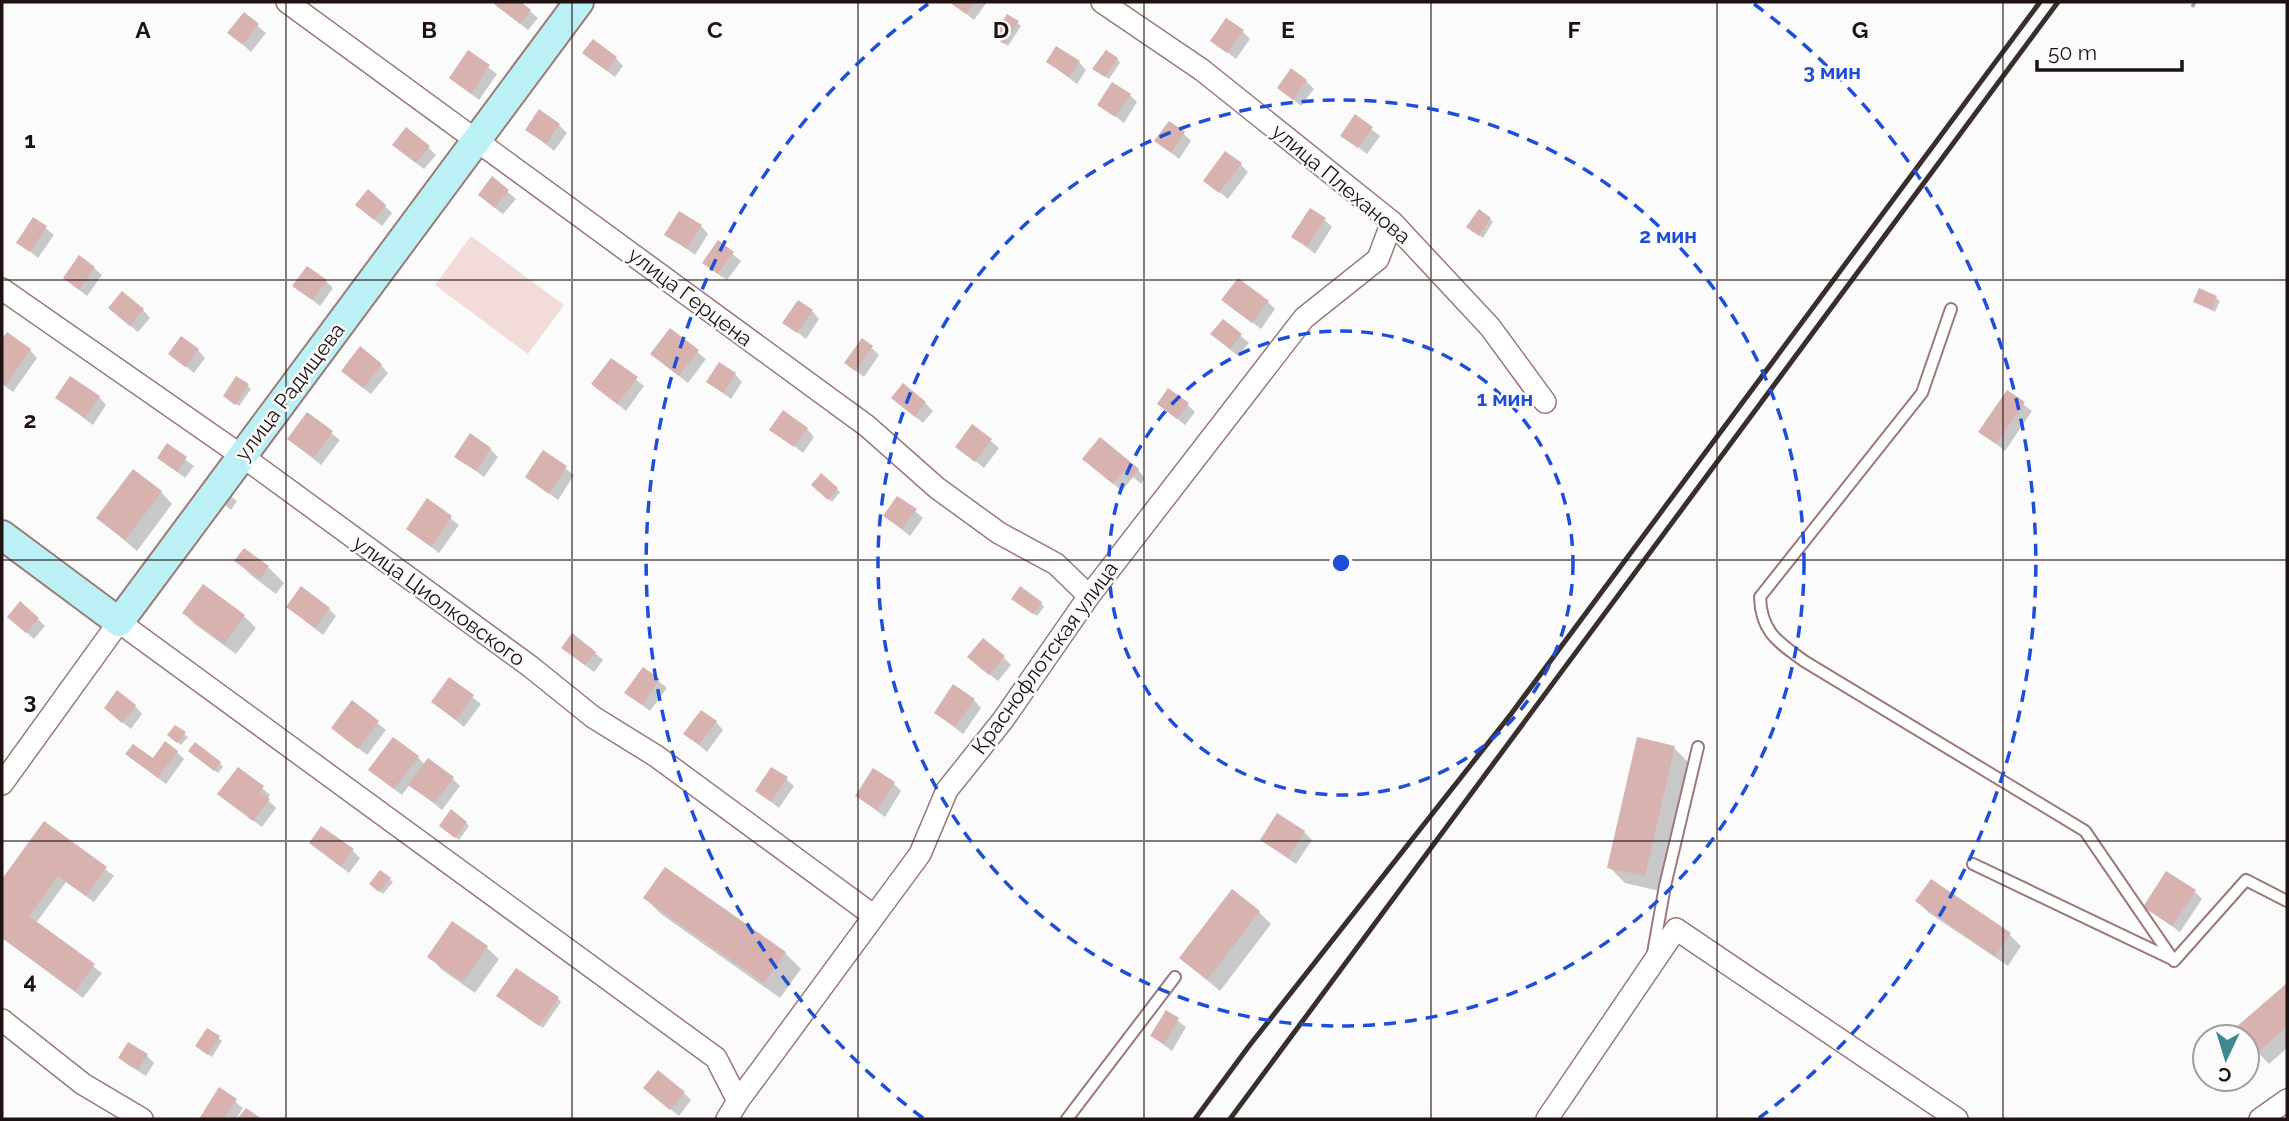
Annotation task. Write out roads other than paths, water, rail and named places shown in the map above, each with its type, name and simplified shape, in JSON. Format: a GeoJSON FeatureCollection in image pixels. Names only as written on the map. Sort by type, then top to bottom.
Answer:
{"type":"FeatureCollection","features":[{"type":"Feature","properties":{"kind":"street","name":"улица Герцена"},"geometry":{"type":"LineString","coordinates":[[287,2],[867,426],[937,488],[999,533],[1056,564],[1089,596]]}},
{"type":"Feature","properties":{"kind":"street","name":"улица Радищева"},"geometry":{"type":"LineString","coordinates":[[2,784],[118,622],[579,2]]}},
{"type":"Feature","properties":{"kind":"street","name":"улица Плеханова"},"geometry":{"type":"LineString","coordinates":[[1102,2],[1202,70],[1392,222],[1490,327],[1545,402]]}},
{"type":"Feature","properties":{"kind":"street","name":"Краснофлотская улица"},"geometry":{"type":"LineString","coordinates":[[736,1113],[873,916],[920,854],[947,790],[1003,720],[1089,596],[1304,317],[1378,259],[1392,222]]}},
{"type":"Feature","properties":{"kind":"street","name":"улица Циолковского"},"geometry":{"type":"LineString","coordinates":[[2,289],[242,456],[531,667],[593,717],[656,756],[873,916]]}},
{"type":"Feature","properties":{"kind":"street"},"geometry":{"type":"LineString","coordinates":[[2,535],[716,1058],[736,1113]]}},
{"type":"Feature","properties":{"kind":"street"},"geometry":{"type":"LineString","coordinates":[[1547,1119],[1676,929],[1957,1119]]}},
{"type":"Feature","properties":{"kind":"street"},"geometry":{"type":"LineString","coordinates":[[2,1020],[83,1084],[142,1119]]}},
{"type":"Feature","properties":{"kind":"street"},"geometry":{"type":"LineString","coordinates":[[2260,1119],[2287,1100]]}},
{"type":"Feature","properties":{"kind":"lane"},"geometry":{"type":"LineString","coordinates":[[1951,309],[1922,393],[1760,597],[1760,614],[1772,637],[1804,661],[2085,831],[2174,961]]}},
{"type":"Feature","properties":{"kind":"lane"},"geometry":{"type":"LineString","coordinates":[[1650,967],[1665,886],[1698,747]]}},
{"type":"Feature","properties":{"kind":"lane"},"geometry":{"type":"LineString","coordinates":[[1973,864],[2174,961]]}},
{"type":"Feature","properties":{"kind":"lane"},"geometry":{"type":"LineString","coordinates":[[2174,961],[2246,880],[2287,901]]}},
{"type":"Feature","properties":{"kind":"lane"},"geometry":{"type":"LineString","coordinates":[[1067,1119],[1175,977]]}},
{"type":"Feature","properties":{"kind":"railway"},"geometry":{"type":"LineString","coordinates":[[1195,1119],[1249,1046],[1511,714],[2040,2]]}},
{"type":"Feature","properties":{"kind":"railway"},"geometry":{"type":"LineString","coordinates":[[1230,1119],[2058,2]]}}]}
